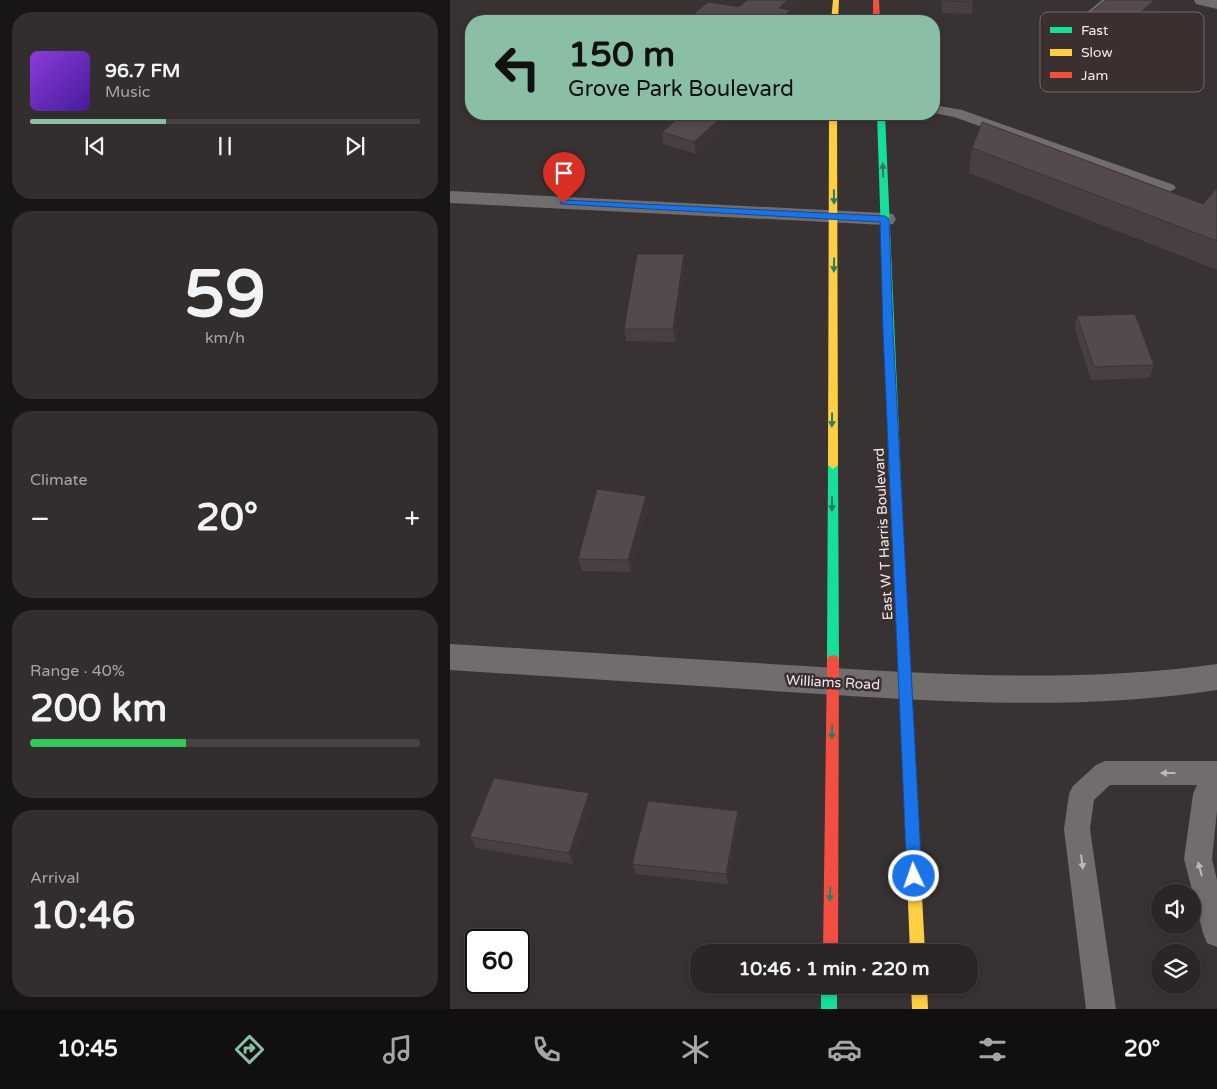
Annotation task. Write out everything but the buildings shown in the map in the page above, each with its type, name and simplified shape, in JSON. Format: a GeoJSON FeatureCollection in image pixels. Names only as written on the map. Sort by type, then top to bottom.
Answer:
{"type":"FeatureCollection","features":[{"type":"Feature","properties":{"kind":"main road"},"geometry":{"type":"LineString","coordinates":[[835,15],[836,0]]}},
{"type":"Feature","properties":{"kind":"main road"},"geometry":{"type":"LineString","coordinates":[[876,0],[877,15]]}},
{"type":"Feature","properties":{"kind":"main road"},"geometry":{"type":"LineString","coordinates":[[830,944],[833,683],[831,455],[834,216],[833,120]]}},
{"type":"Feature","properties":{"kind":"main road","name":"East W T Harris Boulevard"},"geometry":{"type":"LineString","coordinates":[[881,120],[888,332],[918,944]]}},
{"type":"Feature","properties":{"kind":"main road"},"geometry":{"type":"LineString","coordinates":[[829,994],[829,1009]]}},
{"type":"Feature","properties":{"kind":"main road"},"geometry":{"type":"LineString","coordinates":[[919,994],[920,1009]]}},
{"type":"Feature","properties":{"kind":"street"},"geometry":{"type":"LineString","coordinates":[[1202,0],[1217,4]]}},
{"type":"Feature","properties":{"kind":"street"},"geometry":{"type":"LineString","coordinates":[[450,197],[885,219]]}},
{"type":"Feature","properties":{"kind":"street","name":"Williams Road"},"geometry":{"type":"LineString","coordinates":[[450,657],[833,683],[906,686],[1106,689],[1169,684],[1217,677]]}},
{"type":"Feature","properties":{"kind":"lane"},"geometry":{"type":"LineString","coordinates":[[1096,12],[1110,0]]}},
{"type":"Feature","properties":{"kind":"lane"},"geometry":{"type":"LineString","coordinates":[[940,111],[956,113],[1168,188]]}},
{"type":"Feature","properties":{"kind":"lane"},"geometry":{"type":"LineString","coordinates":[[1102,1009],[1077,829],[1082,794],[1105,774],[1217,775],[1206,794],[1198,859],[1217,933]]}},
{"type":"Feature","properties":{"kind":"traffic: fast"},"geometry":{"type":"LineString","coordinates":[[881,120],[895,479]]}},
{"type":"Feature","properties":{"kind":"traffic: fast"},"geometry":{"type":"LineString","coordinates":[[833,465],[833,660]]}},
{"type":"Feature","properties":{"kind":"traffic: fast"},"geometry":{"type":"LineString","coordinates":[[829,994],[829,1009]]}},
{"type":"Feature","properties":{"kind":"traffic: slow"},"geometry":{"type":"LineString","coordinates":[[835,15],[836,0]]}},
{"type":"Feature","properties":{"kind":"traffic: slow"},"geometry":{"type":"LineString","coordinates":[[833,120],[833,465]]}},
{"type":"Feature","properties":{"kind":"traffic: slow"},"geometry":{"type":"LineString","coordinates":[[906,706],[918,944]]}},
{"type":"Feature","properties":{"kind":"traffic: slow"},"geometry":{"type":"LineString","coordinates":[[919,994],[920,1009]]}},
{"type":"Feature","properties":{"kind":"traffic: jam"},"geometry":{"type":"LineString","coordinates":[[876,0],[877,15]]}},
{"type":"Feature","properties":{"kind":"traffic: jam"},"geometry":{"type":"LineString","coordinates":[[895,479],[906,706]]}},
{"type":"Feature","properties":{"kind":"traffic: jam"},"geometry":{"type":"LineString","coordinates":[[830,944],[833,660]]}},
{"type":"Feature","properties":{"kind":"route"},"geometry":{"type":"LineString","coordinates":[[564,203],[885,219],[888,332],[914,876]]}}]}
